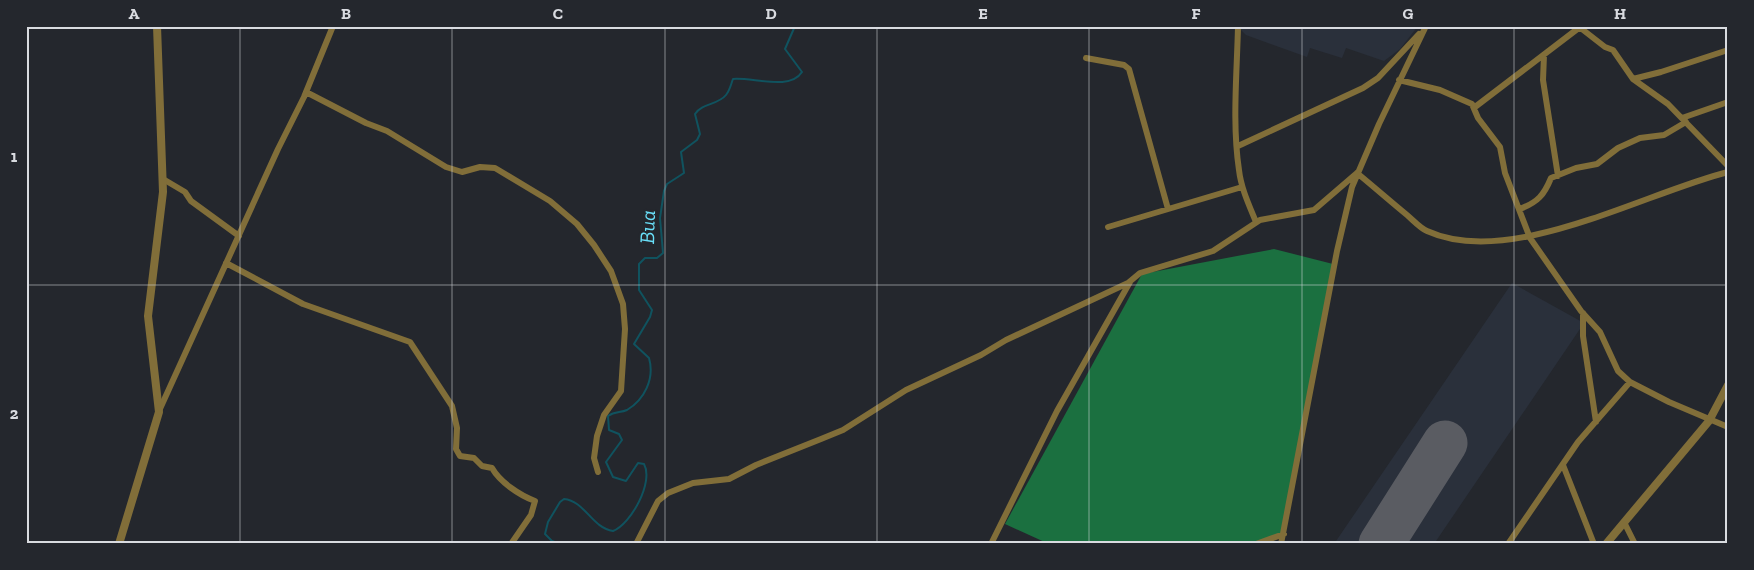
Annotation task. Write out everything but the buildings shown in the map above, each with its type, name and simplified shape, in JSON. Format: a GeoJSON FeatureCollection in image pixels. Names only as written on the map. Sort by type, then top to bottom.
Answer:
{"type":"FeatureCollection","features":[{"type":"Feature","properties":{"kind":"street"},"geometry":{"type":"LineString","coordinates":[[157,26],[164,180],[148,309],[159,412]]}},
{"type":"Feature","properties":{"kind":"street"},"geometry":{"type":"LineString","coordinates":[[119,544],[159,412],[238,236],[306,92],[333,26]]}},
{"type":"Feature","properties":{"kind":"street"},"geometry":{"type":"LineString","coordinates":[[1238,26],[1238,146],[1242,187],[1256,222]]}},
{"type":"Feature","properties":{"kind":"street"},"geometry":{"type":"LineString","coordinates":[[1475,107],[1582,27],[1613,50],[1633,79],[1668,104],[1728,166]]}},
{"type":"Feature","properties":{"kind":"street"},"geometry":{"type":"LineString","coordinates":[[1238,146],[1363,88],[1378,78],[1424,28]]}},
{"type":"Feature","properties":{"kind":"street"},"geometry":{"type":"LineString","coordinates":[[1281,544],[1337,251],[1357,173],[1424,28]]}},
{"type":"Feature","properties":{"kind":"street"},"geometry":{"type":"LineString","coordinates":[[1633,79],[1728,50]]}},
{"type":"Feature","properties":{"kind":"street"},"geometry":{"type":"LineString","coordinates":[[1544,55],[1545,92],[1558,176]]}},
{"type":"Feature","properties":{"kind":"street"},"geometry":{"type":"LineString","coordinates":[[1086,58],[1124,65],[1129,70],[1168,209]]}},
{"type":"Feature","properties":{"kind":"street"},"geometry":{"type":"LineString","coordinates":[[1399,80],[1440,90],[1475,107],[1478,118],[1500,147],[1505,172],[1530,238],[1583,313],[1600,332],[1618,371],[1630,382],[1709,421],[1728,427]]}},
{"type":"Feature","properties":{"kind":"street"},"geometry":{"type":"LineString","coordinates":[[306,92],[358,120],[387,131],[446,167],[462,172],[480,167],[495,168],[550,201],[577,224],[594,245],[612,272],[623,304],[626,329],[621,392],[604,415],[594,458],[598,472]]}},
{"type":"Feature","properties":{"kind":"street"},"geometry":{"type":"LineString","coordinates":[[1520,209],[1540,200],[1546,192],[1550,180],[1576,168],[1597,164],[1618,148],[1640,138],[1664,135],[1684,120],[1728,102]]}},
{"type":"Feature","properties":{"kind":"street"},"geometry":{"type":"LineString","coordinates":[[1357,173],[1425,230],[1434,234],[1472,242],[1530,238],[1601,215],[1683,184],[1728,172]]}},
{"type":"Feature","properties":{"kind":"street"},"geometry":{"type":"LineString","coordinates":[[636,544],[658,501],[668,493],[693,483],[729,479],[756,465],[822,440],[843,430],[906,390],[981,355],[1015,335],[1045,323],[1130,281],[1140,273],[1213,251],[1256,222],[1314,210],[1357,173]]}},
{"type":"Feature","properties":{"kind":"street"},"geometry":{"type":"LineString","coordinates":[[164,180],[185,192],[191,201],[238,236]]}},
{"type":"Feature","properties":{"kind":"street"},"geometry":{"type":"LineString","coordinates":[[1108,227],[1242,187]]}},
{"type":"Feature","properties":{"kind":"street"},"geometry":{"type":"LineString","coordinates":[[226,263],[303,304],[410,342],[452,406],[457,428],[456,450],[460,456],[474,458],[483,466],[492,468],[495,475],[503,482],[535,501],[532,515],[511,544]]}},
{"type":"Feature","properties":{"kind":"street"},"geometry":{"type":"LineString","coordinates":[[991,544],[1057,411],[1130,281]]}},
{"type":"Feature","properties":{"kind":"street"},"geometry":{"type":"LineString","coordinates":[[1583,313],[1583,336],[1596,422]]}},
{"type":"Feature","properties":{"kind":"street"},"geometry":{"type":"LineString","coordinates":[[1508,544],[1563,465],[1630,382]]}},
{"type":"Feature","properties":{"kind":"street"},"geometry":{"type":"LineString","coordinates":[[1606,544],[1709,421],[1728,385]]}},
{"type":"Feature","properties":{"kind":"street"},"geometry":{"type":"LineString","coordinates":[[1563,465],[1594,544]]}},
{"type":"Feature","properties":{"kind":"street"},"geometry":{"type":"LineString","coordinates":[[1624,522],[1635,544]]}},
{"type":"Feature","properties":{"kind":"street"},"geometry":{"type":"LineString","coordinates":[[1256,544],[1284,534]]}},
{"type":"Feature","properties":{"kind":"shaded area"},"geometry":{"type":"Polygon","coordinates":[[[1237,26],[1418,26],[1400,49],[1384,61],[1346,48],[1342,58],[1310,48],[1307,57],[1246,35],[1237,26]]]}},
{"type":"Feature","properties":{"kind":"shaded area"},"geometry":{"type":"Polygon","coordinates":[[[1512,283],[1584,323],[1434,544],[1334,544],[1512,283]]]}},
{"type":"Feature","properties":{"kind":"green space"},"geometry":{"type":"Polygon","coordinates":[[[1274,249],[1333,264],[1284,532],[1252,544],[1049,544],[1005,524],[1142,274],[1274,249]]]}},
{"type":"Feature","properties":{"kind":"waterway","name":"Bua"},"geometry":{"type":"LineString","coordinates":[[560,544],[552,541],[545,534],[548,522],[560,502],[564,499],[578,504],[599,525],[613,531],[627,520],[639,502],[643,491],[646,481],[644,464],[638,463],[626,481],[613,477],[606,462],[622,440],[619,434],[609,430],[608,416],[633,406],[647,388],[650,374],[649,358],[634,344],[650,317],[652,310],[639,290],[639,264],[645,258],[657,258],[663,253],[660,218],[664,191],[667,184],[684,173],[681,152],[697,140],[700,134],[695,114],[698,110],[723,98],[733,79],[780,82],[796,78],[802,72],[785,49],[795,26]]}},
{"type":"Feature","properties":{"kind":"runway"},"geometry":{"type":"LineString","coordinates":[[1381,544],[1445,443]]}}]}
